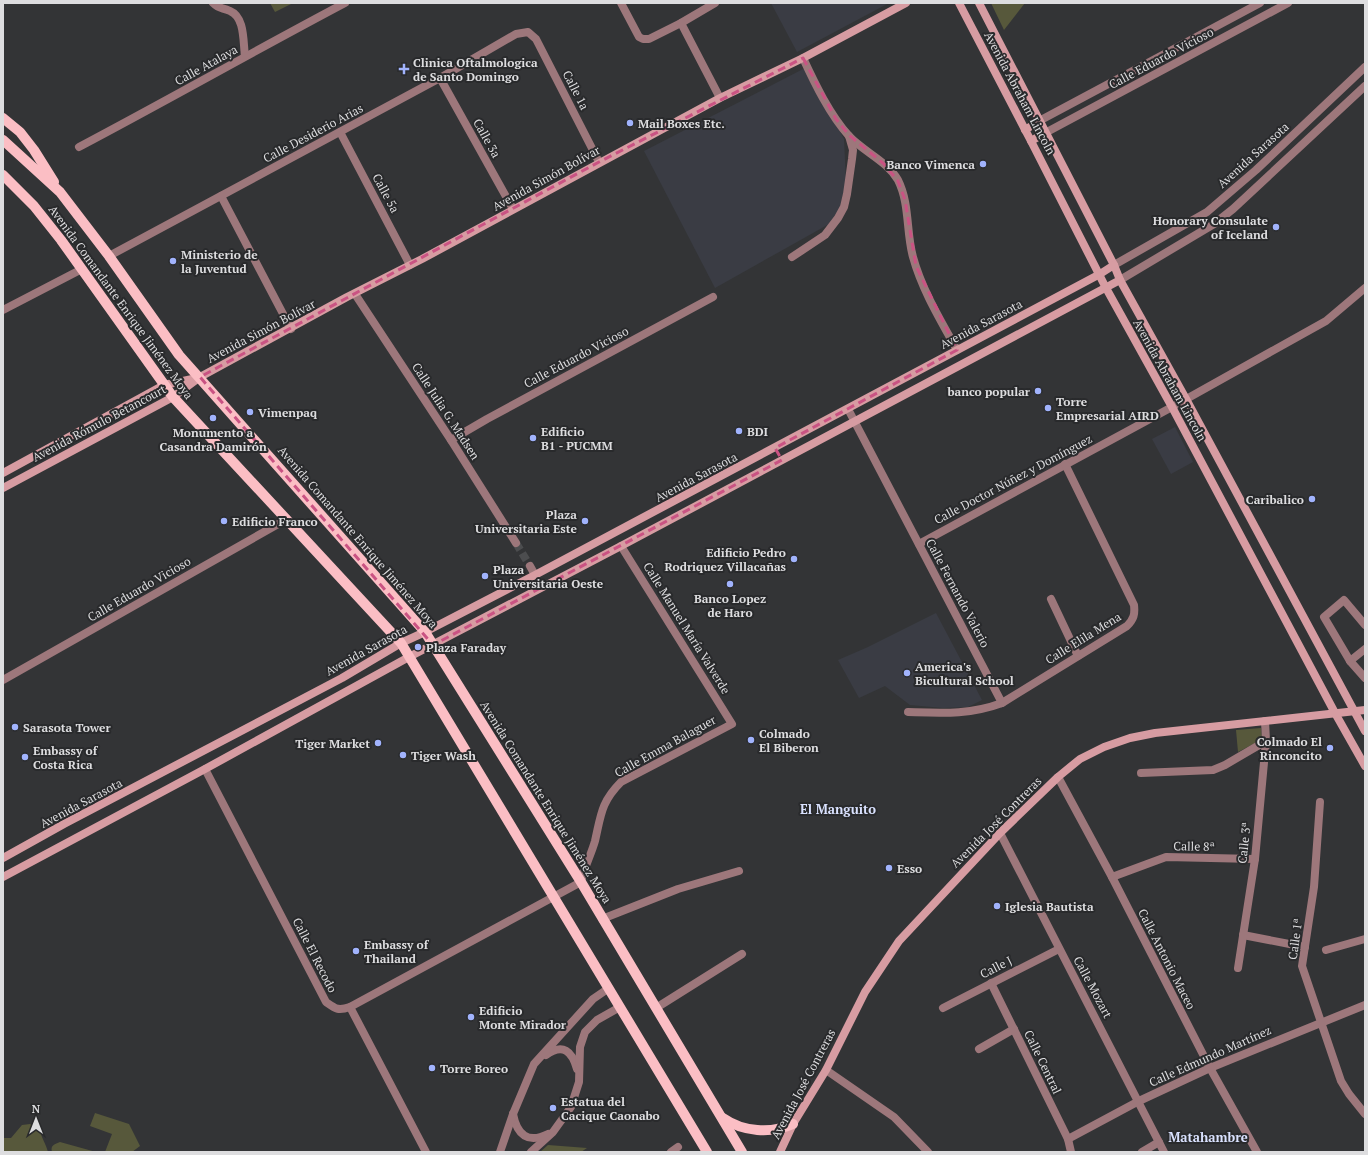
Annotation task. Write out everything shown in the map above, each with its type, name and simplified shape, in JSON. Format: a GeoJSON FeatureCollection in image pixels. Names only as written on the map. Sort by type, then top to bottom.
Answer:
{"type":"FeatureCollection","features":[{"type":"Feature","properties":{"kind":"main road","name":"Avenida Simón Bolívar"},"geometry":{"type":"LineString","coordinates":[[200,377],[720,98],[803,58],[906,3]]}},
{"type":"Feature","properties":{"kind":"main road","name":"Avenida Abraham Lincoln"},"geometry":{"type":"LineString","coordinates":[[959,3],[1106,288],[1365,766]]}},
{"type":"Feature","properties":{"kind":"main road","name":"Avenida Abraham Lincoln"},"geometry":{"type":"LineString","coordinates":[[979,3],[1114,265],[1120,280],[1365,731]]}},
{"type":"Feature","properties":{"kind":"main road"},"geometry":{"type":"LineString","coordinates":[[3,118],[20,132],[34,150],[60,192]]}},
{"type":"Feature","properties":{"kind":"main road"},"geometry":{"type":"LineString","coordinates":[[1025,130],[1039,121]]}},
{"type":"Feature","properties":{"kind":"main road"},"geometry":{"type":"LineString","coordinates":[[1031,140],[1045,133]]}},
{"type":"Feature","properties":{"kind":"main road","name":"Avenida Comandante Enrique Jiménez Moya"},"geometry":{"type":"LineString","coordinates":[[3,140],[60,192],[109,256],[179,355],[425,632],[581,882],[742,1152]]}},
{"type":"Feature","properties":{"kind":"main road","name":"Avenida Comandante Enrique Jiménez Moya"},"geometry":{"type":"LineString","coordinates":[[3,175],[34,206],[61,240],[173,397],[400,643],[708,1152]]}},
{"type":"Feature","properties":{"kind":"main road","name":"Avenida Sarasota"},"geometry":{"type":"LineString","coordinates":[[3,858],[64,824],[342,678],[400,643],[425,632],[535,575],[775,448],[1100,274],[1114,265]]}},
{"type":"Feature","properties":{"kind":"main road","name":"Avenida Sarasota"},"geometry":{"type":"LineString","coordinates":[[3,877],[205,769],[409,657],[621,546],[1120,280]]}},
{"type":"Feature","properties":{"kind":"main road","name":"Avenida Rómulo Betancourt"},"geometry":{"type":"LineString","coordinates":[[3,473],[164,385],[200,377]]}},
{"type":"Feature","properties":{"kind":"main road","name":"Avenida Rómulo Betancourt"},"geometry":{"type":"LineString","coordinates":[[3,488],[173,397],[200,377]]}},
{"type":"Feature","properties":{"kind":"main road"},"geometry":{"type":"LineString","coordinates":[[775,448],[782,460]]}},
{"type":"Feature","properties":{"kind":"main road","name":"Avenida José Contreras"},"geometry":{"type":"LineString","coordinates":[[780,1152],[793,1124],[826,1070],[865,992],[899,941],[1000,833],[1058,777],[1080,759],[1104,747],[1130,738],[1155,733],[1365,710]]}},
{"type":"Feature","properties":{"kind":"main road"},"geometry":{"type":"LineString","coordinates":[[721,1116],[731,1124],[755,1129],[783,1129],[793,1124]]}},
{"type":"Feature","properties":{"kind":"street"},"geometry":{"type":"LineString","coordinates":[[213,3],[218,8],[231,11],[240,19],[245,56]]}},
{"type":"Feature","properties":{"kind":"street","name":"Calle Atalaya"},"geometry":{"type":"LineString","coordinates":[[79,147],[147,112],[245,56],[345,3]]}},
{"type":"Feature","properties":{"kind":"street"},"geometry":{"type":"LineString","coordinates":[[621,3],[639,37],[643,39],[649,39],[681,23],[715,3]]}},
{"type":"Feature","properties":{"kind":"street","name":"Calle Eduardo Vicioso"},"geometry":{"type":"LineString","coordinates":[[1039,121],[1260,3]]}},
{"type":"Feature","properties":{"kind":"street","name":"Calle Eduardo Vicioso"},"geometry":{"type":"LineString","coordinates":[[1045,133],[1288,3]]}},
{"type":"Feature","properties":{"kind":"street"},"geometry":{"type":"LineString","coordinates":[[681,23],[720,98]]}},
{"type":"Feature","properties":{"kind":"street","name":"Calle Desiderio Arias"},"geometry":{"type":"LineString","coordinates":[[109,256],[440,78],[516,34],[528,32]]}},
{"type":"Feature","properties":{"kind":"street","name":"Calle 1a"},"geometry":{"type":"LineString","coordinates":[[528,32],[536,39],[600,162]]}},
{"type":"Feature","properties":{"kind":"street"},"geometry":{"type":"LineString","coordinates":[[1168,53],[1175,64]]}},
{"type":"Feature","properties":{"kind":"street"},"geometry":{"type":"LineString","coordinates":[[803,58],[836,119],[860,146],[893,172],[898,181],[905,200],[911,248],[916,266],[924,287],[957,350]]}},
{"type":"Feature","properties":{"kind":"street","name":"Avenida Sarasota"},"geometry":{"type":"LineString","coordinates":[[1114,265],[1207,212],[1256,170],[1365,66]]}},
{"type":"Feature","properties":{"kind":"street","name":"Calle 3a"},"geometry":{"type":"LineString","coordinates":[[440,78],[513,209]]}},
{"type":"Feature","properties":{"kind":"street","name":"Avenida Sarasota"},"geometry":{"type":"LineString","coordinates":[[1120,280],[1214,224],[1233,209],[1365,86]]}},
{"type":"Feature","properties":{"kind":"street"},"geometry":{"type":"LineString","coordinates":[[1341,89],[1351,99]]}},
{"type":"Feature","properties":{"kind":"street","name":"Calle 5a"},"geometry":{"type":"LineString","coordinates":[[340,132],[410,265]]}},
{"type":"Feature","properties":{"kind":"street"},"geometry":{"type":"LineString","coordinates":[[792,257],[825,235],[838,218],[844,206],[853,150],[849,135]]}},
{"type":"Feature","properties":{"kind":"street"},"geometry":{"type":"LineString","coordinates":[[1256,170],[1265,179]]}},
{"type":"Feature","properties":{"kind":"street"},"geometry":{"type":"LineString","coordinates":[[221,196],[291,329]]}},
{"type":"Feature","properties":{"kind":"street"},"geometry":{"type":"LineString","coordinates":[[3,310],[82,269]]}},
{"type":"Feature","properties":{"kind":"street"},"geometry":{"type":"LineString","coordinates":[[1363,290],[1365,299]]}},
{"type":"Feature","properties":{"kind":"street","name":"Calle Doctor Núñez y Domínguez"},"geometry":{"type":"LineString","coordinates":[[919,544],[1172,408],[1326,321],[1363,290]]}},
{"type":"Feature","properties":{"kind":"street","name":"Calle Julia G. Madsen"},"geometry":{"type":"LineString","coordinates":[[355,294],[451,440],[516,543]]}},
{"type":"Feature","properties":{"kind":"street","name":"Calle Eduardo Vicioso"},"geometry":{"type":"LineString","coordinates":[[451,440],[713,297]]}},
{"type":"Feature","properties":{"kind":"street","name":"Calle Fernando Valerio"},"geometry":{"type":"LineString","coordinates":[[848,409],[1002,703]]}},
{"type":"Feature","properties":{"kind":"street","name":"Calle Elila Mena"},"geometry":{"type":"LineString","coordinates":[[1002,703],[1127,626],[1132,622],[1135,615],[1134,605],[1066,464]]}},
{"type":"Feature","properties":{"kind":"street","name":"Calle Eduardo Vicioso"},"geometry":{"type":"LineString","coordinates":[[3,680],[287,519]]}},
{"type":"Feature","properties":{"kind":"street","name":"Calle Manuel María Valverde"},"geometry":{"type":"LineString","coordinates":[[621,546],[732,724]]}},
{"type":"Feature","properties":{"kind":"street"},"geometry":{"type":"LineString","coordinates":[[530,566],[535,575]]}},
{"type":"Feature","properties":{"kind":"street"},"geometry":{"type":"LineString","coordinates":[[1050,599],[1078,656]]}},
{"type":"Feature","properties":{"kind":"street"},"geometry":{"type":"LineString","coordinates":[[1365,625],[1344,600],[1324,617],[1350,661],[1365,678]]}},
{"type":"Feature","properties":{"kind":"street"},"geometry":{"type":"LineString","coordinates":[[1350,661],[1365,649]]}},
{"type":"Feature","properties":{"kind":"street"},"geometry":{"type":"LineString","coordinates":[[908,712],[951,714],[986,709],[1002,703]]}},
{"type":"Feature","properties":{"kind":"street","name":"Calle 3ª"},"geometry":{"type":"LineString","coordinates":[[1238,968],[1255,859],[1266,741],[1265,721]]}},
{"type":"Feature","properties":{"kind":"street","name":"Calle Emma Balaguer"},"geometry":{"type":"LineString","coordinates":[[581,882],[595,841],[598,822],[605,802],[612,791],[621,782],[732,724]]}},
{"type":"Feature","properties":{"kind":"street"},"geometry":{"type":"LineString","coordinates":[[1141,773],[1213,770],[1225,765],[1266,741]]}},
{"type":"Feature","properties":{"kind":"street","name":"Calle El Recodo"},"geometry":{"type":"LineString","coordinates":[[205,769],[326,1002],[336,1009],[350,1007]]}},
{"type":"Feature","properties":{"kind":"street","name":"Calle Antonio Maceo"},"geometry":{"type":"LineString","coordinates":[[1058,777],[1112,877],[1210,1068],[1257,1152]]}},
{"type":"Feature","properties":{"kind":"street","name":"Calle 1ª"},"geometry":{"type":"LineString","coordinates":[[1320,802],[1314,887],[1302,966],[1341,1081],[1365,1114]]}},
{"type":"Feature","properties":{"kind":"street","name":"Calle Mozart"},"geometry":{"type":"LineString","coordinates":[[1000,833],[1164,1152]]}},
{"type":"Feature","properties":{"kind":"street","name":"Calle 8ª"},"geometry":{"type":"LineString","coordinates":[[1112,877],[1166,857],[1255,859]]}},
{"type":"Feature","properties":{"kind":"street"},"geometry":{"type":"LineString","coordinates":[[602,919],[678,889],[739,870]]}},
{"type":"Feature","properties":{"kind":"street"},"geometry":{"type":"LineString","coordinates":[[426,1152],[350,1007],[581,882]]}},
{"type":"Feature","properties":{"kind":"street"},"geometry":{"type":"LineString","coordinates":[[1243,935],[1305,947]]}},
{"type":"Feature","properties":{"kind":"street"},"geometry":{"type":"LineString","coordinates":[[1326,950],[1365,939]]}},
{"type":"Feature","properties":{"kind":"street","name":"Calle J"},"geometry":{"type":"LineString","coordinates":[[943,1008],[1059,949]]}},
{"type":"Feature","properties":{"kind":"street"},"geometry":{"type":"LineString","coordinates":[[656,1008],[742,954]]}},
{"type":"Feature","properties":{"kind":"street","name":"Calle Central"},"geometry":{"type":"LineString","coordinates":[[991,983],[1068,1139],[1070,1152]]}},
{"type":"Feature","properties":{"kind":"street"},"geometry":{"type":"LineString","coordinates":[[500,1152],[513,1114],[534,1064],[593,999],[609,988]]}},
{"type":"Feature","properties":{"kind":"street","name":"Calle Edmundo Martínez"},"geometry":{"type":"LineString","coordinates":[[1068,1139],[1139,1101],[1210,1068],[1365,1004]]}},
{"type":"Feature","properties":{"kind":"street"},"geometry":{"type":"LineString","coordinates":[[531,1152],[553,1132],[571,1107],[579,1082],[580,1047],[585,1032],[597,1020],[620,1007]]}},
{"type":"Feature","properties":{"kind":"street"},"geometry":{"type":"LineString","coordinates":[[979,1049],[1014,1029]]}},
{"type":"Feature","properties":{"kind":"street"},"geometry":{"type":"LineString","coordinates":[[534,1064],[553,1050],[562,1049],[574,1057],[579,1082]]}},
{"type":"Feature","properties":{"kind":"street"},"geometry":{"type":"LineString","coordinates":[[826,1070],[894,1117],[928,1152]]}},
{"type":"Feature","properties":{"kind":"street"},"geometry":{"type":"LineString","coordinates":[[513,1114],[514,1123],[518,1131],[527,1137],[539,1138],[553,1132]]}},
{"type":"Feature","properties":{"kind":"street"},"geometry":{"type":"LineString","coordinates":[[1142,1152],[1159,1142]]}},
{"type":"Feature","properties":{"kind":"highlighted area"},"geometry":{"type":"Polygon","coordinates":[[[803,58],[836,119],[849,135],[884,164],[898,181],[905,200],[916,266],[957,350],[775,448],[782,460],[433,645],[200,377],[599,162],[803,58]]]}},
{"type":"Feature","properties":{"kind":"shaded area"},"geometry":{"type":"Polygon","coordinates":[[[771,3],[889,3],[797,52],[771,3]]]}},
{"type":"Feature","properties":{"kind":"shaded area"},"geometry":{"type":"Polygon","coordinates":[[[805,68],[844,139],[846,182],[840,208],[829,224],[715,288],[644,151],[805,68]]]}},
{"type":"Feature","properties":{"kind":"shaded area"},"geometry":{"type":"Polygon","coordinates":[[[1175,427],[1193,462],[1171,474],[1152,439],[1175,427]]]}},
{"type":"Feature","properties":{"kind":"shaded area","name":"America's Bicultural School"},"geometry":{"type":"Polygon","coordinates":[[[936,613],[982,700],[968,707],[943,708],[910,705],[885,686],[859,698],[838,660],[868,647],[936,613]]]}},
{"type":"Feature","properties":{"kind":"green space"},"geometry":{"type":"Polygon","coordinates":[[[270,3],[293,3],[275,12],[270,3]]]}},
{"type":"Feature","properties":{"kind":"green space"},"geometry":{"type":"Polygon","coordinates":[[[991,3],[1025,3],[1004,30],[991,3]]]}},
{"type":"Feature","properties":{"kind":"green space"},"geometry":{"type":"Polygon","coordinates":[[[1261,728],[1262,738],[1238,752],[1236,730],[1261,728]]]}},
{"type":"Feature","properties":{"kind":"green space"},"geometry":{"type":"Polygon","coordinates":[[[95,1113],[129,1124],[140,1146],[132,1152],[105,1152],[112,1134],[90,1126],[95,1113]]]}},
{"type":"Feature","properties":{"kind":"green space"},"geometry":{"type":"Polygon","coordinates":[[[30,1124],[40,1131],[48,1152],[3,1152],[3,1138],[11,1138],[22,1125],[30,1124]]]}},
{"type":"Feature","properties":{"kind":"green space"},"geometry":{"type":"Polygon","coordinates":[[[60,1142],[96,1152],[52,1152],[52,1146],[60,1142]]]}},
{"type":"Feature","properties":{"kind":"green space"},"geometry":{"type":"Polygon","coordinates":[[[548,1145],[587,1148],[581,1152],[540,1152],[548,1145]]]}},
{"type":"Feature","properties":{"kind":"tunnel"},"geometry":{"type":"LineString","coordinates":[[516,543],[530,566]]}},
{"type":"Feature","properties":{"kind":"place","name":"Clinica Oftalmologica de Santo Domingo"},"geometry":{"type":"Point","coordinates":[404,69]}},
{"type":"Feature","properties":{"kind":"place","name":"Mail Boxes Etc."},"geometry":{"type":"Point","coordinates":[630,123]}},
{"type":"Feature","properties":{"kind":"place","name":"Banco Vimenca"},"geometry":{"type":"Point","coordinates":[983,164]}},
{"type":"Feature","properties":{"kind":"place","name":"Honorary Consulate of Iceland"},"geometry":{"type":"Point","coordinates":[1276,227]}},
{"type":"Feature","properties":{"kind":"place","name":"Ministerio de la Juventud"},"geometry":{"type":"Point","coordinates":[173,261]}},
{"type":"Feature","properties":{"kind":"place","name":"banco popular"},"geometry":{"type":"Point","coordinates":[1038,391]}},
{"type":"Feature","properties":{"kind":"place","name":"Torre Empresarial AIRD"},"geometry":{"type":"Point","coordinates":[1048,408]}},
{"type":"Feature","properties":{"kind":"place","name":"Vimenpaq"},"geometry":{"type":"Point","coordinates":[250,412]}},
{"type":"Feature","properties":{"kind":"place","name":"Monumento a Casandra Damirón"},"geometry":{"type":"Point","coordinates":[213,418]}},
{"type":"Feature","properties":{"kind":"place","name":"BDI"},"geometry":{"type":"Point","coordinates":[739,431]}},
{"type":"Feature","properties":{"kind":"place","name":"Edificio B1 - PUCMM"},"geometry":{"type":"Point","coordinates":[533,438]}},
{"type":"Feature","properties":{"kind":"place","name":"Caribalico"},"geometry":{"type":"Point","coordinates":[1312,499]}},
{"type":"Feature","properties":{"kind":"place","name":"Edificio Franco"},"geometry":{"type":"Point","coordinates":[224,521]}},
{"type":"Feature","properties":{"kind":"place","name":"Plaza Universitaria Este"},"geometry":{"type":"Point","coordinates":[585,521]}},
{"type":"Feature","properties":{"kind":"place","name":"Edificio Pedro Rodriquez Villacañas"},"geometry":{"type":"Point","coordinates":[794,559]}},
{"type":"Feature","properties":{"kind":"place","name":"Plaza Universitaria Oeste"},"geometry":{"type":"Point","coordinates":[485,576]}},
{"type":"Feature","properties":{"kind":"place","name":"Banco Lopez de Haro"},"geometry":{"type":"Point","coordinates":[730,584]}},
{"type":"Feature","properties":{"kind":"place","name":"Plaza Faraday"},"geometry":{"type":"Point","coordinates":[418,647]}},
{"type":"Feature","properties":{"kind":"place","name":"America's Bicultural School"},"geometry":{"type":"Point","coordinates":[907,673]}},
{"type":"Feature","properties":{"kind":"place","name":"Sarasota Tower"},"geometry":{"type":"Point","coordinates":[15,727]}},
{"type":"Feature","properties":{"kind":"place","name":"Colmado El Biberon"},"geometry":{"type":"Point","coordinates":[751,740]}},
{"type":"Feature","properties":{"kind":"place","name":"Tiger Market"},"geometry":{"type":"Point","coordinates":[378,743]}},
{"type":"Feature","properties":{"kind":"place","name":"Colmado El Rinconcito"},"geometry":{"type":"Point","coordinates":[1330,748]}},
{"type":"Feature","properties":{"kind":"place","name":"Tiger Wash"},"geometry":{"type":"Point","coordinates":[403,755]}},
{"type":"Feature","properties":{"kind":"place","name":"Embassy of Costa Rica"},"geometry":{"type":"Point","coordinates":[25,757]}},
{"type":"Feature","properties":{"kind":"place","name":"Esso"},"geometry":{"type":"Point","coordinates":[889,868]}},
{"type":"Feature","properties":{"kind":"place","name":"Iglesia Bautista"},"geometry":{"type":"Point","coordinates":[997,906]}},
{"type":"Feature","properties":{"kind":"place","name":"Embassy of Thailand"},"geometry":{"type":"Point","coordinates":[356,951]}},
{"type":"Feature","properties":{"kind":"place","name":"Edificio Monte Mirador"},"geometry":{"type":"Point","coordinates":[471,1017]}},
{"type":"Feature","properties":{"kind":"place","name":"Torre Boreo"},"geometry":{"type":"Point","coordinates":[432,1068]}},
{"type":"Feature","properties":{"kind":"place","name":"Estatua del Cacique Caonabo"},"geometry":{"type":"Point","coordinates":[553,1108]}},
{"type":"Feature","properties":{"kind":"district","name":"El Manguito"},"geometry":{"type":"Point","coordinates":[838,809]}},
{"type":"Feature","properties":{"kind":"district","name":"Matahambre"},"geometry":{"type":"Point","coordinates":[1208,1137]}}]}
